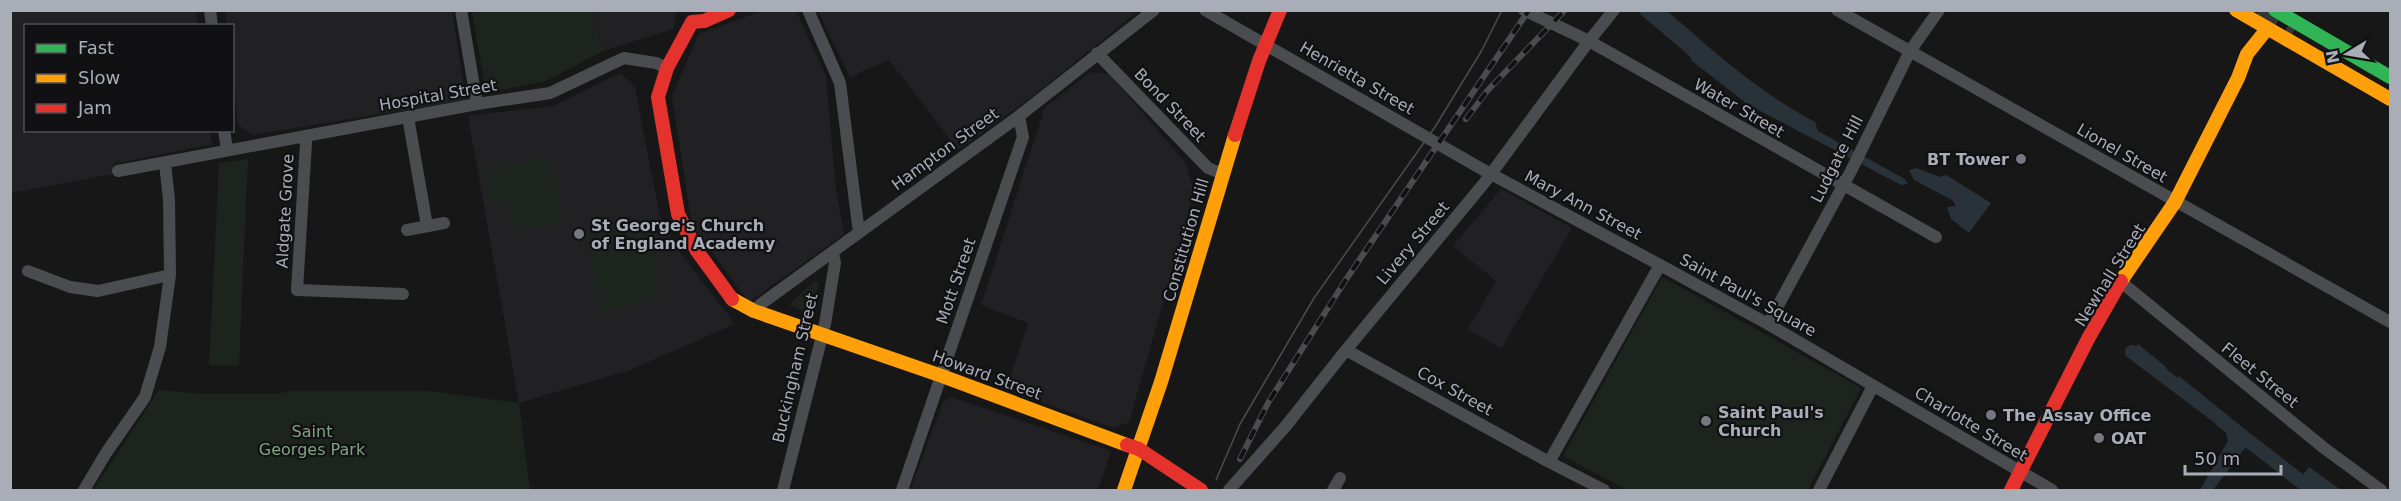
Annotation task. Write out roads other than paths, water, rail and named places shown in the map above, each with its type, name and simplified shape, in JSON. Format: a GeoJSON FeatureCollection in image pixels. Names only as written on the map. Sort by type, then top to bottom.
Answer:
{"type":"FeatureCollection","features":[{"type":"Feature","properties":{"kind":"street"},"geometry":{"type":"LineString","coordinates":[[461,10],[477,104]]}},
{"type":"Feature","properties":{"kind":"street"},"geometry":{"type":"LineString","coordinates":[[667,68],[693,16],[704,21],[729,10]]}},
{"type":"Feature","properties":{"kind":"street"},"geometry":{"type":"LineString","coordinates":[[808,10],[840,83],[859,233]]}},
{"type":"Feature","properties":{"kind":"street","name":"Hampton Street"},"geometry":{"type":"LineString","coordinates":[[754,311],[760,304],[1019,116],[1154,10]]}},
{"type":"Feature","properties":{"kind":"street","name":"Henrietta Street"},"geometry":{"type":"LineString","coordinates":[[1205,10],[1491,174]]}},
{"type":"Feature","properties":{"kind":"street","name":"Constitution Hill"},"geometry":{"type":"LineString","coordinates":[[1127,487],[1167,366],[1223,174],[1265,44],[1280,10]]}},
{"type":"Feature","properties":{"kind":"street","name":"Water Street"},"geometry":{"type":"LineString","coordinates":[[1524,10],[1589,41],[1843,186],[1917,231],[1936,237]]}},
{"type":"Feature","properties":{"kind":"street","name":"Livery Street"},"geometry":{"type":"LineString","coordinates":[[1229,490],[1285,427],[1491,174],[1614,10]]}},
{"type":"Feature","properties":{"kind":"street","name":"Lionel Street"},"geometry":{"type":"LineString","coordinates":[[1838,10],[2391,322]]}},
{"type":"Feature","properties":{"kind":"street","name":"Ludgate Hill"},"geometry":{"type":"LineString","coordinates":[[1768,324],[1851,171],[1910,51],[1939,10]]}},
{"type":"Feature","properties":{"kind":"street"},"geometry":{"type":"LineString","coordinates":[[2236,10],[2391,99]]}},
{"type":"Feature","properties":{"kind":"street"},"geometry":{"type":"LineString","coordinates":[[2276,11],[2391,77]]}},
{"type":"Feature","properties":{"kind":"street","name":"Newhall Street"},"geometry":{"type":"LineString","coordinates":[[2011,490],[2089,337],[2121,282],[2175,202],[2238,78],[2252,45],[2267,29],[2276,11]]}},
{"type":"Feature","properties":{"kind":"street","name":"Bond Street"},"geometry":{"type":"LineString","coordinates":[[1097,53],[1208,168],[1223,174]]}},
{"type":"Feature","properties":{"kind":"street","name":"Hospital Street"},"geometry":{"type":"LineString","coordinates":[[118,171],[227,149],[550,93],[624,58],[656,63],[667,68]]}},
{"type":"Feature","properties":{"kind":"street","name":"Howard Street"},"geometry":{"type":"LineString","coordinates":[[667,68],[658,97],[678,214],[697,251],[733,300],[754,311],[942,376],[1139,449],[1201,490]]}},
{"type":"Feature","properties":{"kind":"street","name":"Mott Street"},"geometry":{"type":"LineString","coordinates":[[902,490],[1023,137],[1019,116]]}},
{"type":"Feature","properties":{"kind":"street"},"geometry":{"type":"LineString","coordinates":[[408,117],[427,226]]}},
{"type":"Feature","properties":{"kind":"street"},"geometry":{"type":"LineString","coordinates":[[224,132],[227,149]]}},
{"type":"Feature","properties":{"kind":"street","name":"Aldgate Grove"},"geometry":{"type":"LineString","coordinates":[[304,137],[306,143],[297,290],[404,294]]}},
{"type":"Feature","properties":{"kind":"street"},"geometry":{"type":"LineString","coordinates":[[84,490],[106,453],[145,397],[160,347],[170,275],[169,200],[165,163]]}},
{"type":"Feature","properties":{"kind":"street","name":"Mary Ann Street"},"geometry":{"type":"LineString","coordinates":[[1491,174],[1660,265]]}},
{"type":"Feature","properties":{"kind":"street"},"geometry":{"type":"LineString","coordinates":[[407,230],[444,223]]}},
{"type":"Feature","properties":{"kind":"street","name":"Buckingham Street"},"geometry":{"type":"LineString","coordinates":[[783,490],[823,335],[835,263],[833,253]]}},
{"type":"Feature","properties":{"kind":"street","name":"Saint Paul's Square"},"geometry":{"type":"LineString","coordinates":[[1549,462],[1660,265],[1768,324],[1873,386]]}},
{"type":"Feature","properties":{"kind":"street"},"geometry":{"type":"LineString","coordinates":[[28,271],[70,287],[98,291],[170,275]]}},
{"type":"Feature","properties":{"kind":"street","name":"Fleet Street"},"geometry":{"type":"LineString","coordinates":[[2121,282],[2363,479],[2381,490]]}},
{"type":"Feature","properties":{"kind":"street","name":"Cox Street"},"geometry":{"type":"LineString","coordinates":[[1346,350],[1549,462]]}},
{"type":"Feature","properties":{"kind":"street"},"geometry":{"type":"LineString","coordinates":[[1819,490],[1873,386]]}},
{"type":"Feature","properties":{"kind":"street","name":"Charlotte Street"},"geometry":{"type":"LineString","coordinates":[[1873,386],[2052,490]]}},
{"type":"Feature","properties":{"kind":"street"},"geometry":{"type":"LineString","coordinates":[[1549,462],[1604,490]]}},
{"type":"Feature","properties":{"kind":"street"},"geometry":{"type":"LineString","coordinates":[[1333,490],[1340,478]]}},
{"type":"Feature","properties":{"kind":"waterway"},"geometry":{"type":"LineString","coordinates":[[1646,10],[1698,54]]}},
{"type":"Feature","properties":{"kind":"waterway"},"geometry":{"type":"LineString","coordinates":[[2132,352],[2225,422]]}},
{"type":"Feature","properties":{"kind":"waterway"},"geometry":{"type":"LineString","coordinates":[[2250,442],[2312,490]]}},
{"type":"Feature","properties":{"kind":"tunnel"},"geometry":{"type":"LineString","coordinates":[[2259,10],[2294,31]]}},
{"type":"Feature","properties":{"kind":"tram line"},"geometry":{"type":"LineString","coordinates":[[1216,480],[1240,424],[1314,298],[1435,127],[1482,50],[1502,10]]}},
{"type":"Feature","properties":{"kind":"railway"},"geometry":{"type":"LineString","coordinates":[[1240,459],[1268,403],[1345,281],[1529,10]]}},
{"type":"Feature","properties":{"kind":"railway"},"geometry":{"type":"LineString","coordinates":[[1466,119],[1488,90],[1565,10]]}},
{"type":"Feature","properties":{"kind":"place","name":"BT Tower"},"geometry":{"type":"Point","coordinates":[2021,159]}},
{"type":"Feature","properties":{"kind":"place","name":"St George's Church of England Academy"},"geometry":{"type":"Point","coordinates":[579,234]}},
{"type":"Feature","properties":{"kind":"place","name":"The Assay Office"},"geometry":{"type":"Point","coordinates":[1991,415]}},
{"type":"Feature","properties":{"kind":"place","name":"Saint Paul's Church"},"geometry":{"type":"Point","coordinates":[1706,421]}},
{"type":"Feature","properties":{"kind":"place","name":"OAT"},"geometry":{"type":"Point","coordinates":[2099,438]}},
{"type":"Feature","properties":{"kind":"park label","name":"Saint Georges Park"},"geometry":{"type":"Point","coordinates":[312,440]}}]}
